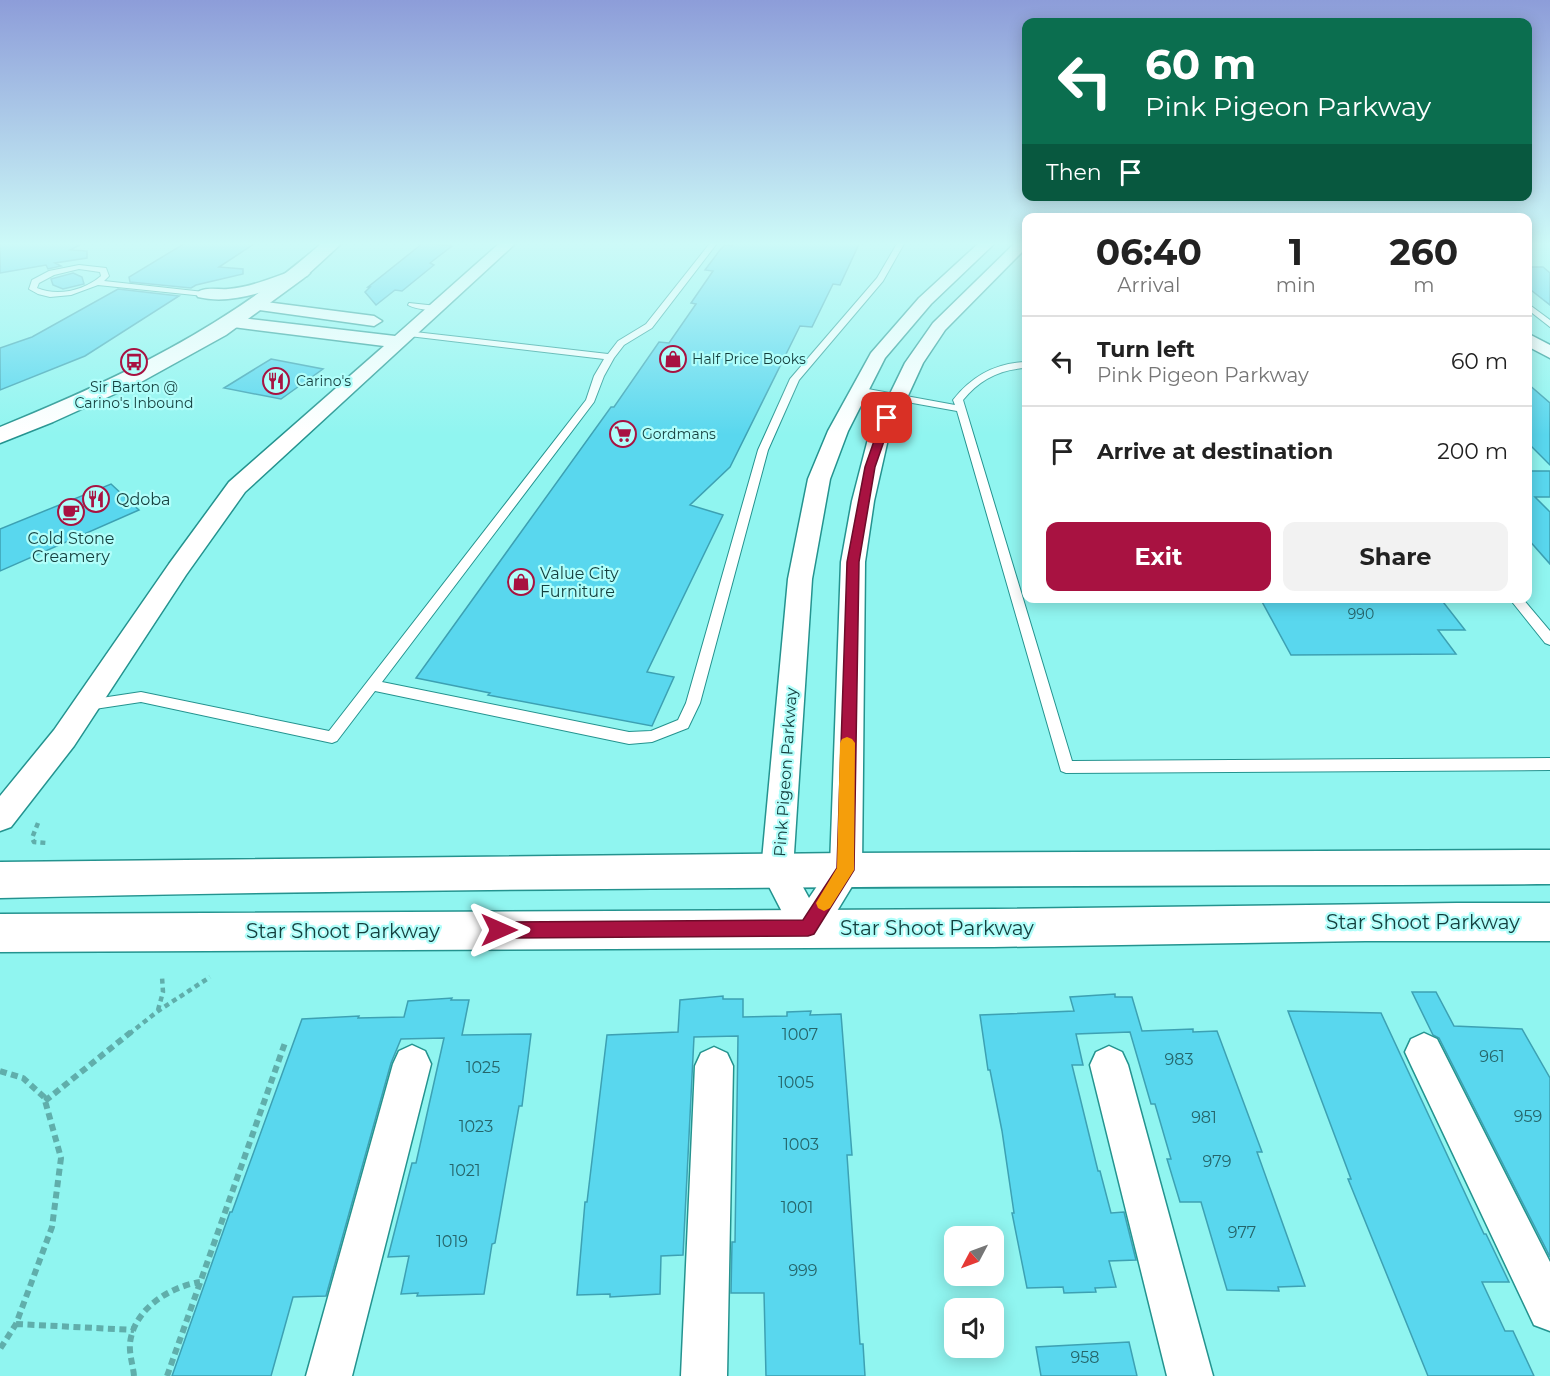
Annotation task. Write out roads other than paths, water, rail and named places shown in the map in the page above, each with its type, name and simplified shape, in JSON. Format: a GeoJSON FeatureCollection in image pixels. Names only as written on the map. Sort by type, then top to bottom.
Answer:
{"type":"FeatureCollection","features":[{"type":"Feature","properties":{"kind":"street"},"geometry":{"type":"LineString","coordinates":[[0,436],[71,407],[233,322],[258,306]]}},
{"type":"Feature","properties":{"kind":"street"},"geometry":{"type":"LineString","coordinates":[[260,306],[409,327]]}},
{"type":"Feature","properties":{"kind":"street"},"geometry":{"type":"LineString","coordinates":[[0,818],[38,776],[88,705],[201,534],[237,487],[409,327],[439,306]]}},
{"type":"Feature","properties":{"kind":"street","name":"Pink Pigeon Parkway"},"geometry":{"type":"LineString","coordinates":[[808,928],[777,871],[800,579],[810,518],[823,470],[857,390],[877,357],[897,331],[923,306]]}},
{"type":"Feature","properties":{"kind":"street"},"geometry":{"type":"LineString","coordinates":[[808,928],[846,870],[853,562],[870,467],[878,439],[914,363],[939,327],[960,306]]}},
{"type":"Feature","properties":{"kind":"street"},"geometry":{"type":"LineString","coordinates":[[233,322],[409,327]]}},
{"type":"Feature","properties":{"kind":"street"},"geometry":{"type":"LineString","coordinates":[[1537,339],[1550,352]]}},
{"type":"Feature","properties":{"kind":"street"},"geometry":{"type":"LineString","coordinates":[[0,880],[184,876],[846,870],[1550,867]]}},
{"type":"Feature","properties":{"kind":"street","name":"Star Shoot Parkway"},"geometry":{"type":"LineString","coordinates":[[0,933],[808,928],[942,930],[1387,920],[1550,922]]}},
{"type":"Feature","properties":{"kind":"street"},"geometry":{"type":"LineString","coordinates":[[1424,1052],[1550,1310]]}},
{"type":"Feature","properties":{"kind":"street"},"geometry":{"type":"LineString","coordinates":[[329,1376],[412,1064]]}},
{"type":"Feature","properties":{"kind":"street"},"geometry":{"type":"LineString","coordinates":[[1109,1065],[1190,1376]]}},
{"type":"Feature","properties":{"kind":"street"},"geometry":{"type":"LineString","coordinates":[[704,1376],[714,1066]]}},
{"type":"Feature","properties":{"kind":"lane"},"geometry":{"type":"LineString","coordinates":[[88,705],[141,697],[332,737],[591,400],[599,376],[610,357],[621,343],[649,326],[665,306]]}},
{"type":"Feature","properties":{"kind":"lane"},"geometry":{"type":"LineString","coordinates":[[372,685],[629,738],[652,736],[683,724],[693,704],[762,450],[795,379],[857,306]]}},
{"type":"Feature","properties":{"kind":"lane"},"geometry":{"type":"LineString","coordinates":[[1532,309],[1550,324]]}},
{"type":"Feature","properties":{"kind":"lane"},"geometry":{"type":"LineString","coordinates":[[409,327],[610,357]]}},
{"type":"Feature","properties":{"kind":"lane"},"geometry":{"type":"LineString","coordinates":[[1022,365],[1008,364],[970,385],[958,400],[1066,766],[1550,764]]}},
{"type":"Feature","properties":{"kind":"lane"},"geometry":{"type":"LineString","coordinates":[[857,390],[960,408]]}},
{"type":"Feature","properties":{"kind":"lane"},"geometry":{"type":"LineString","coordinates":[[1519,603],[1550,639]]}},
{"type":"Feature","properties":{"kind":"place","name":"Half Price Books"},"geometry":{"type":"Point","coordinates":[673,359]}},
{"type":"Feature","properties":{"kind":"place","name":"Sir Barton @ Carino's Inbound"},"geometry":{"type":"Point","coordinates":[134,362]}},
{"type":"Feature","properties":{"kind":"place","name":"Carino's"},"geometry":{"type":"Point","coordinates":[276,381]}},
{"type":"Feature","properties":{"kind":"place","name":"Gordmans"},"geometry":{"type":"Point","coordinates":[623,434]}},
{"type":"Feature","properties":{"kind":"place","name":"Qdoba"},"geometry":{"type":"Point","coordinates":[96,499]}},
{"type":"Feature","properties":{"kind":"place","name":"Cold Stone Creamery"},"geometry":{"type":"Point","coordinates":[71,512]}},
{"type":"Feature","properties":{"kind":"place","name":"Value City Furniture"},"geometry":{"type":"Point","coordinates":[521,582]}}]}
